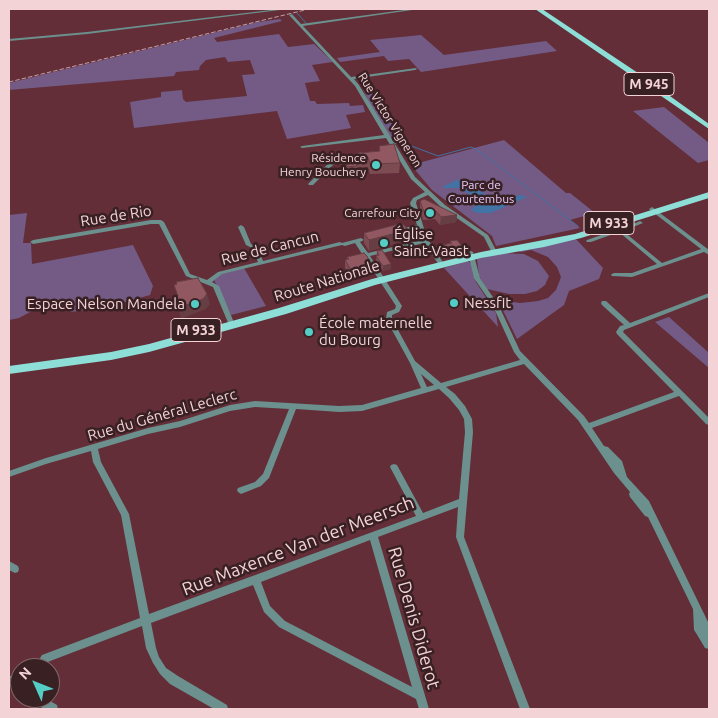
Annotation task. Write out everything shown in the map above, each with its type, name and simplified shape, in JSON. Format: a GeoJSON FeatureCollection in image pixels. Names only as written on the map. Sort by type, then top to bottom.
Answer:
{"type":"FeatureCollection","features":[{"type":"Feature","properties":{"kind":"main road","name":"M 945"},"geometry":{"type":"LineString","coordinates":[[538,9],[628,68],[709,128]]}},
{"type":"Feature","properties":{"kind":"main road","name":"Route Nationale"},"geometry":{"type":"LineString","coordinates":[[9,370],[115,356],[379,278],[494,250],[572,237],[709,194]]}},
{"type":"Feature","properties":{"kind":"main road","name":"Route Nationale"},"geometry":{"type":"LineString","coordinates":[[9,366],[33,360],[116,351],[231,323]]}},
{"type":"Feature","properties":{"kind":"street"},"geometry":{"type":"LineString","coordinates":[[300,25],[417,9]]}},
{"type":"Feature","properties":{"kind":"street"},"geometry":{"type":"LineString","coordinates":[[9,40],[103,32],[286,10]]}},
{"type":"Feature","properties":{"kind":"street","name":"Rue Victor Vigneron"},"geometry":{"type":"LineString","coordinates":[[291,16],[352,78],[364,95],[408,171],[428,193],[485,235],[494,250]]}},
{"type":"Feature","properties":{"kind":"street"},"geometry":{"type":"LineString","coordinates":[[352,78],[416,70]]}},
{"type":"Feature","properties":{"kind":"street"},"geometry":{"type":"LineString","coordinates":[[302,147],[387,136]]}},
{"type":"Feature","properties":{"kind":"street"},"geometry":{"type":"LineString","coordinates":[[386,150],[394,148]]}},
{"type":"Feature","properties":{"kind":"street"},"geometry":{"type":"LineString","coordinates":[[311,184],[334,161],[368,153]]}},
{"type":"Feature","properties":{"kind":"street"},"geometry":{"type":"LineString","coordinates":[[428,193],[417,197],[413,202],[426,241],[440,263]]}},
{"type":"Feature","properties":{"kind":"street"},"geometry":{"type":"LineString","coordinates":[[654,211],[707,252]]}},
{"type":"Feature","properties":{"kind":"street","name":"Rue de Rio"},"geometry":{"type":"LineString","coordinates":[[33,242],[160,222],[164,225],[188,275],[209,282]]}},
{"type":"Feature","properties":{"kind":"street"},"geometry":{"type":"LineString","coordinates":[[588,241],[640,223]]}},
{"type":"Feature","properties":{"kind":"street"},"geometry":{"type":"LineString","coordinates":[[393,232],[420,226]]}},
{"type":"Feature","properties":{"kind":"street"},"geometry":{"type":"LineString","coordinates":[[241,227],[249,245],[254,247],[261,263]]}},
{"type":"Feature","properties":{"kind":"street"},"geometry":{"type":"LineString","coordinates":[[619,230],[661,265]]}},
{"type":"Feature","properties":{"kind":"street","name":"Rue de Cancun"},"geometry":{"type":"LineString","coordinates":[[209,282],[220,272],[366,239]]}},
{"type":"Feature","properties":{"kind":"street"},"geometry":{"type":"LineString","coordinates":[[358,241],[379,278],[399,306],[398,310],[389,314],[388,319],[413,362],[425,390]]}},
{"type":"Feature","properties":{"kind":"street"},"geometry":{"type":"LineString","coordinates":[[366,255],[426,241]]}},
{"type":"Feature","properties":{"kind":"street"},"geometry":{"type":"LineString","coordinates":[[614,274],[629,276],[707,252]]}},
{"type":"Feature","properties":{"kind":"street"},"geometry":{"type":"LineString","coordinates":[[472,255],[477,278],[496,306],[515,348],[525,361],[533,366],[569,404],[624,479],[635,499],[650,515],[697,610],[699,630],[708,646]]}},
{"type":"Feature","properties":{"kind":"street"},"geometry":{"type":"LineString","coordinates":[[209,282],[216,286],[231,323]]}},
{"type":"Feature","properties":{"kind":"street"},"geometry":{"type":"LineString","coordinates":[[709,295],[620,329],[620,334],[709,422]]}},
{"type":"Feature","properties":{"kind":"street"},"geometry":{"type":"LineString","coordinates":[[604,303],[628,325]]}},
{"type":"Feature","properties":{"kind":"street","name":"Rue du Général Leclerc"},"geometry":{"type":"LineString","coordinates":[[9,474],[40,463],[230,408],[255,404],[356,409],[525,361]]}},
{"type":"Feature","properties":{"kind":"street"},"geometry":{"type":"LineString","coordinates":[[413,362],[442,386],[462,408],[469,423],[460,528],[462,547],[525,709]]}},
{"type":"Feature","properties":{"kind":"street"},"geometry":{"type":"LineString","coordinates":[[587,427],[679,393]]}},
{"type":"Feature","properties":{"kind":"street"},"geometry":{"type":"LineString","coordinates":[[241,490],[258,484],[266,476],[294,406]]}},
{"type":"Feature","properties":{"kind":"street"},"geometry":{"type":"LineString","coordinates":[[94,448],[97,462],[121,502],[125,514],[153,654],[163,671],[174,680],[223,709]]}},
{"type":"Feature","properties":{"kind":"street"},"geometry":{"type":"LineString","coordinates":[[394,466],[421,518]]}},
{"type":"Feature","properties":{"kind":"street","name":"Rue Maxence Van der Meersch"},"geometry":{"type":"LineString","coordinates":[[45,658],[462,502]]}},
{"type":"Feature","properties":{"kind":"street","name":"Rue Denis Diderot"},"geometry":{"type":"LineString","coordinates":[[373,536],[424,709]]}},
{"type":"Feature","properties":{"kind":"street"},"geometry":{"type":"LineString","coordinates":[[255,580],[267,609],[282,624],[420,696]]}},
{"type":"Feature","properties":{"kind":"green space"},"geometry":{"type":"Polygon","coordinates":[[[280,19],[282,21],[214,38],[217,42],[279,34],[288,47],[314,44],[333,62],[312,65],[320,81],[305,83],[310,101],[315,101],[317,104],[349,103],[350,106],[363,105],[365,112],[346,115],[351,128],[287,139],[277,111],[134,128],[130,102],[161,97],[161,92],[182,90],[183,99],[186,102],[247,96],[242,75],[255,74],[250,60],[228,62],[225,57],[206,60],[199,70],[176,72],[174,76],[9,90],[9,83],[258,22],[280,19]]]}},
{"type":"Feature","properties":{"kind":"green space"},"geometry":{"type":"Polygon","coordinates":[[[421,35],[444,55],[546,41],[557,51],[421,72],[409,59],[388,61],[384,56],[340,62],[337,58],[380,52],[370,40],[421,35]]]}},
{"type":"Feature","properties":{"kind":"green space"},"geometry":{"type":"Polygon","coordinates":[[[371,90],[400,135],[408,141],[395,144],[373,112],[364,91],[371,90]]]}},
{"type":"Feature","properties":{"kind":"green space"},"geometry":{"type":"Polygon","coordinates":[[[664,107],[709,143],[709,160],[698,163],[633,111],[664,107]]]}},
{"type":"Feature","properties":{"kind":"green space","name":"Parc de Courtembus"},"geometry":{"type":"Polygon","coordinates":[[[504,140],[566,193],[570,193],[595,213],[570,220],[580,228],[496,246],[492,236],[432,190],[411,165],[504,140]]]}},
{"type":"Feature","properties":{"kind":"green space"},"geometry":{"type":"Polygon","coordinates":[[[27,213],[23,243],[31,243],[32,264],[133,245],[153,286],[150,295],[104,308],[70,312],[68,306],[32,311],[19,318],[9,320],[9,215],[27,213]]]}},
{"type":"Feature","properties":{"kind":"green space"},"geometry":{"type":"Polygon","coordinates":[[[575,238],[603,268],[599,279],[569,291],[564,305],[517,339],[498,300],[520,303],[548,298],[556,290],[561,277],[557,267],[548,257],[531,250],[521,252],[515,250],[575,238]]]}},
{"type":"Feature","properties":{"kind":"green space"},"geometry":{"type":"Polygon","coordinates":[[[501,253],[524,254],[538,261],[549,276],[545,285],[537,291],[525,294],[509,294],[487,289],[479,276],[477,259],[501,253]]]}},
{"type":"Feature","properties":{"kind":"green space"},"geometry":{"type":"Polygon","coordinates":[[[468,261],[472,264],[476,282],[496,313],[498,327],[444,268],[468,261]]]}},
{"type":"Feature","properties":{"kind":"green space"},"geometry":{"type":"Polygon","coordinates":[[[244,268],[266,306],[231,315],[214,280],[220,274],[244,268]]]}},
{"type":"Feature","properties":{"kind":"green space"},"geometry":{"type":"Polygon","coordinates":[[[669,317],[709,353],[709,368],[655,322],[669,317]]]}},
{"type":"Feature","properties":{"kind":"water"},"geometry":{"type":"Polygon","coordinates":[[[457,180],[467,182],[499,202],[520,195],[527,197],[491,213],[477,213],[471,210],[478,203],[470,194],[459,188],[442,188],[457,180]]]}},
{"type":"Feature","properties":{"kind":"building"},"geometry":{"type":"Polygon","coordinates":[[[394,144],[400,163],[370,164],[368,157],[356,158],[357,166],[345,167],[358,153],[380,151],[379,146],[394,144]]]}},
{"type":"Feature","properties":{"kind":"building"},"geometry":{"type":"Polygon","coordinates":[[[424,199],[457,215],[441,217],[436,211],[424,212],[420,201],[424,199]]]}},
{"type":"Feature","properties":{"kind":"building"},"geometry":{"type":"Polygon","coordinates":[[[399,224],[404,225],[408,230],[369,240],[364,233],[399,224]]]}},
{"type":"Feature","properties":{"kind":"building"},"geometry":{"type":"Polygon","coordinates":[[[457,240],[462,246],[447,250],[443,245],[452,243],[450,241],[457,240]]]}},
{"type":"Feature","properties":{"kind":"building"},"geometry":{"type":"Polygon","coordinates":[[[382,250],[391,264],[383,266],[376,256],[379,255],[377,251],[382,250]]]}},
{"type":"Feature","properties":{"kind":"building"},"geometry":{"type":"Polygon","coordinates":[[[364,253],[371,265],[351,270],[345,260],[349,259],[347,257],[364,253]]]}},
{"type":"Feature","properties":{"kind":"building"},"geometry":{"type":"Polygon","coordinates":[[[198,278],[207,294],[203,299],[178,308],[175,297],[178,296],[174,285],[177,284],[176,282],[198,278]]]}},
{"type":"Feature","properties":{"kind":"waterway"},"geometry":{"type":"LineString","coordinates":[[297,13],[306,23]]}},
{"type":"Feature","properties":{"kind":"waterway"},"geometry":{"type":"LineString","coordinates":[[371,96],[382,115]]}},
{"type":"Feature","properties":{"kind":"waterway"},"geometry":{"type":"LineString","coordinates":[[384,118],[395,136],[405,143]]}},
{"type":"Feature","properties":{"kind":"waterway"},"geometry":{"type":"LineString","coordinates":[[409,145],[438,156],[471,147],[476,149],[578,226]]}},
{"type":"Feature","properties":{"kind":"railway"},"geometry":{"type":"LineString","coordinates":[[9,82],[309,9]]}},
{"type":"Feature","properties":{"kind":"place","name":"Résidence Henry Bouchery"},"geometry":{"type":"Point","coordinates":[376,165]}},
{"type":"Feature","properties":{"kind":"place","name":"Carrefour City"},"geometry":{"type":"Point","coordinates":[430,213]}},
{"type":"Feature","properties":{"kind":"place","name":"Église Saint-Vaast"},"geometry":{"type":"Point","coordinates":[384,243]}},
{"type":"Feature","properties":{"kind":"place","name":"Nessfit"},"geometry":{"type":"Point","coordinates":[454,303]}},
{"type":"Feature","properties":{"kind":"place","name":"Espace Nelson Mandela"},"geometry":{"type":"Point","coordinates":[195,304]}},
{"type":"Feature","properties":{"kind":"place","name":"École maternelle du Bourg"},"geometry":{"type":"Point","coordinates":[309,332]}}]}
